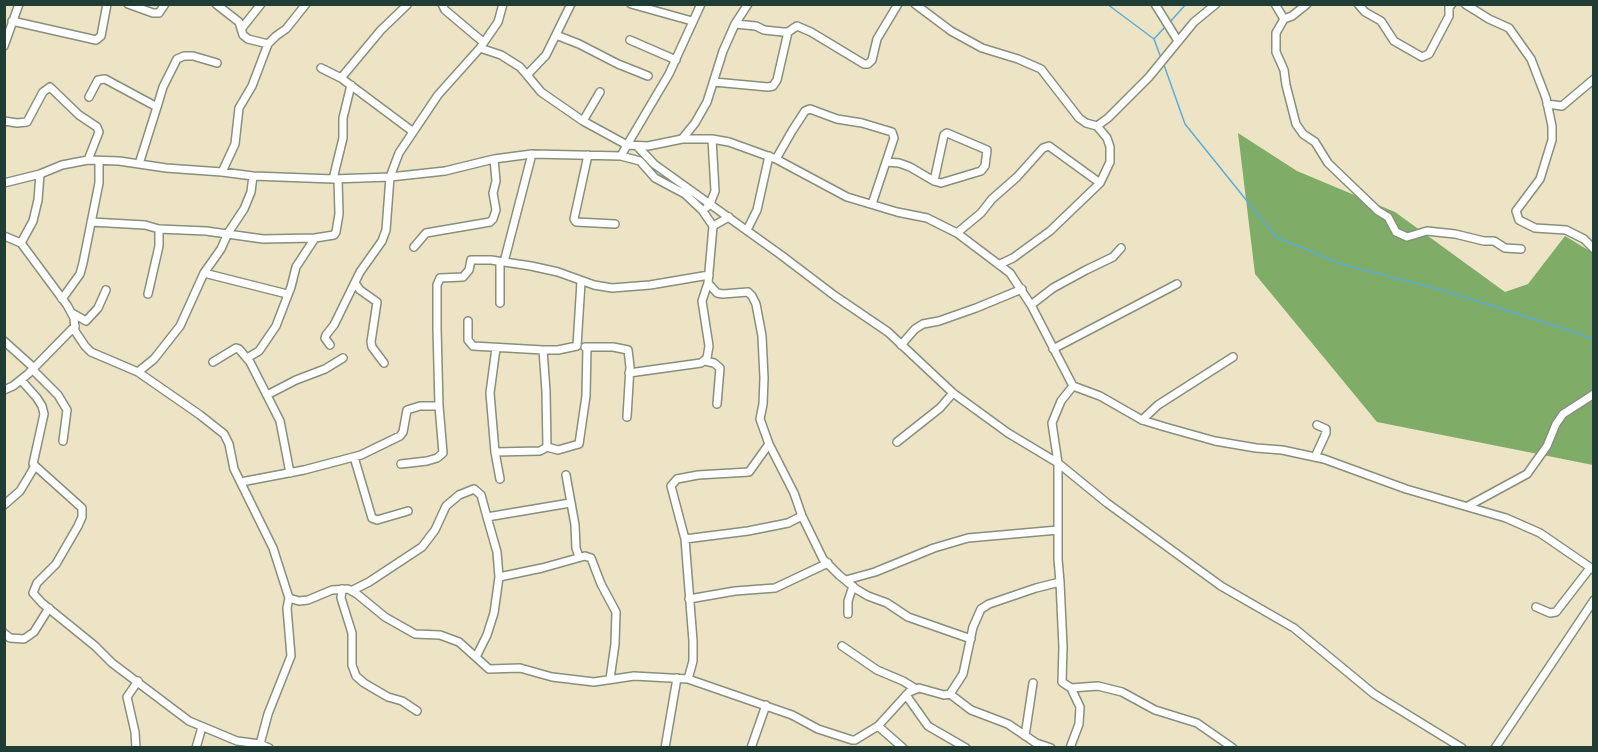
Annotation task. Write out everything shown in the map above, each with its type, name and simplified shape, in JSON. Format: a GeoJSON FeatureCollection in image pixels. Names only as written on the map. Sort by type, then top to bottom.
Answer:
{"type":"FeatureCollection","features":[{"type":"Feature","properties":{"kind":"street"},"geometry":{"type":"LineString","coordinates":[[4,46],[19,4]]}},
{"type":"Feature","properties":{"kind":"street"},"geometry":{"type":"LineString","coordinates":[[12,21],[96,40],[101,36],[107,4]]}},
{"type":"Feature","properties":{"kind":"street"},"geometry":{"type":"LineString","coordinates":[[129,4],[153,13],[159,12],[165,4]]}},
{"type":"Feature","properties":{"kind":"street"},"geometry":{"type":"LineString","coordinates":[[216,4],[231,15],[248,39],[268,44]]}},
{"type":"Feature","properties":{"kind":"street"},"geometry":{"type":"LineString","coordinates":[[242,28],[261,4]]}},
{"type":"Feature","properties":{"kind":"street"},"geometry":{"type":"LineString","coordinates":[[222,172],[235,144],[239,108],[252,86],[268,44],[286,29],[306,4]]}},
{"type":"Feature","properties":{"kind":"street"},"geometry":{"type":"LineString","coordinates":[[442,4],[445,10],[482,45],[520,67],[541,92],[583,121],[627,145],[638,147],[682,140],[729,142],[772,158],[847,197],[927,218],[957,233],[1010,273],[1031,305],[1072,386],[1100,396],[1142,420],[1215,441],[1315,457],[1406,489],[1506,518],[1540,533],[1592,569],[1556,612],[1548,612],[1536,607]]}},
{"type":"Feature","properties":{"kind":"street"},"geometry":{"type":"LineString","coordinates":[[330,345],[325,338],[326,335],[382,241],[386,230],[390,177],[399,153],[438,94],[482,45],[498,22],[503,4]]}},
{"type":"Feature","properties":{"kind":"street"},"geometry":{"type":"LineString","coordinates":[[527,75],[546,55],[571,4]]}},
{"type":"Feature","properties":{"kind":"street"},"geometry":{"type":"LineString","coordinates":[[631,4],[692,21]]}},
{"type":"Feature","properties":{"kind":"street"},"geometry":{"type":"LineString","coordinates":[[621,156],[676,60],[700,4]]}},
{"type":"Feature","properties":{"kind":"street"},"geometry":{"type":"LineString","coordinates":[[682,140],[707,102],[735,24],[748,4]]}},
{"type":"Feature","properties":{"kind":"street"},"geometry":{"type":"LineString","coordinates":[[735,24],[756,26],[773,32],[788,32],[797,26],[864,64],[868,64],[872,60],[878,39],[898,4]]}},
{"type":"Feature","properties":{"kind":"street"},"geometry":{"type":"LineString","coordinates":[[915,4],[951,31],[982,48],[1041,69],[1079,117],[1086,123],[1097,126],[1107,138],[1110,147],[1110,162],[1100,183],[1050,231],[1013,258],[1000,264]]}},
{"type":"Feature","properties":{"kind":"street"},"geometry":{"type":"LineString","coordinates":[[1155,4],[1178,41]]}},
{"type":"Feature","properties":{"kind":"street"},"geometry":{"type":"LineString","coordinates":[[1097,126],[1149,77],[1194,22],[1216,4]]}},
{"type":"Feature","properties":{"kind":"street"},"geometry":{"type":"LineString","coordinates":[[1275,4],[1284,19]]}},
{"type":"Feature","properties":{"kind":"street"},"geometry":{"type":"LineString","coordinates":[[1307,4],[1292,16],[1284,19],[1276,33],[1276,52],[1284,70],[1296,124],[1303,134],[1316,142],[1328,163],[1378,211],[1388,217],[1396,232],[1407,237],[1426,231],[1455,234],[1494,241],[1505,248],[1521,249]]}},
{"type":"Feature","properties":{"kind":"street"},"geometry":{"type":"LineString","coordinates":[[1358,4],[1365,12],[1381,21],[1389,37],[1422,57],[1429,54],[1434,46],[1449,16],[1449,7],[1452,4]]}},
{"type":"Feature","properties":{"kind":"street"},"geometry":{"type":"LineString","coordinates":[[1465,4],[1509,28],[1531,59],[1542,84],[1552,126],[1552,140],[1540,179],[1516,211],[1520,220],[1535,228],[1566,230],[1584,239],[1593,249]]}},
{"type":"Feature","properties":{"kind":"street"},"geometry":{"type":"LineString","coordinates":[[341,78],[381,30],[407,5]]}},
{"type":"Feature","properties":{"kind":"street"},"geometry":{"type":"LineString","coordinates":[[714,82],[773,86],[777,80],[788,32]]}},
{"type":"Feature","properties":{"kind":"street"},"geometry":{"type":"LineString","coordinates":[[556,35],[648,76]]}},
{"type":"Feature","properties":{"kind":"street"},"geometry":{"type":"LineString","coordinates":[[630,40],[676,60]]}},
{"type":"Feature","properties":{"kind":"street"},"geometry":{"type":"LineString","coordinates":[[139,164],[163,87],[177,59],[193,56],[217,63]]}},
{"type":"Feature","properties":{"kind":"street"},"geometry":{"type":"LineString","coordinates":[[321,68],[351,85],[412,132]]}},
{"type":"Feature","properties":{"kind":"street"},"geometry":{"type":"LineString","coordinates":[[89,97],[98,80],[105,79],[157,107]]}},
{"type":"Feature","properties":{"kind":"street"},"geometry":{"type":"LineString","coordinates":[[1547,105],[1562,106],[1593,80]]}},
{"type":"Feature","properties":{"kind":"street"},"geometry":{"type":"LineString","coordinates":[[91,222],[228,233],[263,239],[334,236],[339,214],[336,179],[343,138],[343,118],[351,85]]}},
{"type":"Feature","properties":{"kind":"street"},"geometry":{"type":"LineString","coordinates":[[4,121],[27,122],[44,92],[50,87],[79,115],[97,127],[99,132],[88,160]]}},
{"type":"Feature","properties":{"kind":"street"},"geometry":{"type":"LineString","coordinates":[[583,121],[600,92]]}},
{"type":"Feature","properties":{"kind":"street"},"geometry":{"type":"LineString","coordinates":[[747,230],[757,210],[772,158],[805,111],[810,110],[892,132],[894,138],[872,204]]}},
{"type":"Feature","properties":{"kind":"street"},"geometry":{"type":"LineString","coordinates":[[886,162],[910,167],[934,181],[941,183],[981,171],[985,166],[987,150],[947,133],[944,135],[934,181]]}},
{"type":"Feature","properties":{"kind":"street"},"geometry":{"type":"LineString","coordinates":[[702,210],[710,204],[715,191],[712,140]]}},
{"type":"Feature","properties":{"kind":"street"},"geometry":{"type":"LineString","coordinates":[[957,233],[981,213],[1043,148],[1049,146],[1100,183]]}},
{"type":"Feature","properties":{"kind":"street"},"geometry":{"type":"LineString","coordinates":[[638,147],[654,164],[888,333],[953,393],[1008,433],[1058,463],[1221,586],[1294,628],[1374,694],[1462,747]]}},
{"type":"Feature","properties":{"kind":"street"},"geometry":{"type":"LineString","coordinates":[[500,303],[502,262],[532,154]]}},
{"type":"Feature","properties":{"kind":"street"},"geometry":{"type":"LineString","coordinates":[[4,183],[40,174],[62,165],[88,160],[253,177],[336,179],[390,177],[445,171],[494,159],[532,154],[621,156],[640,161],[655,178],[685,194],[702,210],[713,226],[709,279],[702,301],[709,346],[705,361]]}},
{"type":"Feature","properties":{"kind":"street"},"geometry":{"type":"LineString","coordinates":[[588,155],[574,219],[576,222],[615,224]]}},
{"type":"Feature","properties":{"kind":"street"},"geometry":{"type":"LineString","coordinates":[[414,247],[426,233],[490,222],[493,219],[496,210],[493,193],[496,181],[494,159]]}},
{"type":"Feature","properties":{"kind":"street"},"geometry":{"type":"LineString","coordinates":[[62,299],[80,273],[99,183],[99,161]]}},
{"type":"Feature","properties":{"kind":"street"},"geometry":{"type":"LineString","coordinates":[[21,243],[33,221],[38,200],[40,174]]}},
{"type":"Feature","properties":{"kind":"street"},"geometry":{"type":"LineString","coordinates":[[138,372],[154,358],[180,326],[204,273],[244,209],[251,192],[253,177]]}},
{"type":"Feature","properties":{"kind":"street"},"geometry":{"type":"LineString","coordinates":[[713,226],[729,217]]}},
{"type":"Feature","properties":{"kind":"street"},"geometry":{"type":"LineString","coordinates":[[148,294],[159,246],[159,228]]}},
{"type":"Feature","properties":{"kind":"street"},"geometry":{"type":"LineString","coordinates":[[4,236],[21,243],[72,313],[79,339],[91,352],[138,372],[200,415],[224,434],[230,444],[234,469],[273,548],[289,597],[287,608],[291,656],[268,714],[260,744]]}},
{"type":"Feature","properties":{"kind":"street"},"geometry":{"type":"LineString","coordinates":[[247,358],[259,351],[276,326],[296,267],[315,238]]}},
{"type":"Feature","properties":{"kind":"street"},"geometry":{"type":"LineString","coordinates":[[1031,305],[1053,288],[1113,257],[1121,248]]}},
{"type":"Feature","properties":{"kind":"street"},"geometry":{"type":"LineString","coordinates":[[401,464],[427,461],[441,455],[443,447],[439,406],[437,281],[446,277],[463,277],[469,270],[471,260],[502,262],[558,272],[594,285],[628,288],[709,279]]}},
{"type":"Feature","properties":{"kind":"street"},"geometry":{"type":"LineString","coordinates":[[204,273],[287,294]]}},
{"type":"Feature","properties":{"kind":"street"},"geometry":{"type":"LineString","coordinates":[[709,279],[717,292],[723,294],[748,292],[756,304],[762,336],[764,378],[760,419],[769,444],[794,493],[808,531],[828,563],[853,586],[868,596],[887,603],[908,617],[971,639]]}},
{"type":"Feature","properties":{"kind":"street"},"geometry":{"type":"LineString","coordinates":[[577,346],[581,282]]}},
{"type":"Feature","properties":{"kind":"street"},"geometry":{"type":"LineString","coordinates":[[355,283],[360,290],[377,302],[371,342],[384,363]]}},
{"type":"Feature","properties":{"kind":"street"},"geometry":{"type":"LineString","coordinates":[[1053,349],[1177,284]]}},
{"type":"Feature","properties":{"kind":"street"},"geometry":{"type":"LineString","coordinates":[[901,345],[915,329],[923,324],[976,308],[1022,289]]}},
{"type":"Feature","properties":{"kind":"street"},"geometry":{"type":"LineString","coordinates":[[72,313],[86,321],[98,308],[106,290]]}},
{"type":"Feature","properties":{"kind":"street"},"geometry":{"type":"LineString","coordinates":[[468,321],[469,343],[473,346],[543,350],[577,346],[626,348],[629,354],[627,417]]}},
{"type":"Feature","properties":{"kind":"street"},"geometry":{"type":"LineString","coordinates":[[4,390],[21,380],[75,326]]}},
{"type":"Feature","properties":{"kind":"street"},"geometry":{"type":"LineString","coordinates":[[4,342],[58,394],[67,410],[63,441]]}},
{"type":"Feature","properties":{"kind":"street"},"geometry":{"type":"LineString","coordinates":[[495,452],[540,451],[547,447],[558,450],[579,444],[586,396],[587,347]]}},
{"type":"Feature","properties":{"kind":"street"},"geometry":{"type":"LineString","coordinates":[[213,362],[236,348],[247,358],[280,421],[290,473]]}},
{"type":"Feature","properties":{"kind":"street"},"geometry":{"type":"LineString","coordinates":[[496,348],[490,393],[495,452],[500,479]]}},
{"type":"Feature","properties":{"kind":"street"},"geometry":{"type":"LineString","coordinates":[[543,350],[547,447]]}},
{"type":"Feature","properties":{"kind":"street"},"geometry":{"type":"LineString","coordinates":[[1142,420],[1158,405],[1233,357]]}},
{"type":"Feature","properties":{"kind":"street"},"geometry":{"type":"LineString","coordinates":[[267,395],[296,380],[326,369],[343,358]]}},
{"type":"Feature","properties":{"kind":"street"},"geometry":{"type":"LineString","coordinates":[[629,373],[705,361],[714,363],[720,368],[717,404]]}},
{"type":"Feature","properties":{"kind":"street"},"geometry":{"type":"LineString","coordinates":[[21,380],[37,398],[44,414],[33,464],[82,507],[82,517],[78,526],[56,564],[37,583],[33,592],[42,603],[95,646],[112,663],[168,706],[202,727],[237,741],[269,747]]}},
{"type":"Feature","properties":{"kind":"street"},"geometry":{"type":"LineString","coordinates":[[1070,747],[1079,724],[1080,707],[1071,688],[1062,682],[1058,463],[1052,423],[1061,401],[1072,386]]}},
{"type":"Feature","properties":{"kind":"street"},"geometry":{"type":"LineString","coordinates":[[897,442],[940,408],[953,393]]}},
{"type":"Feature","properties":{"kind":"street"},"geometry":{"type":"LineString","coordinates":[[1468,506],[1527,474],[1547,446],[1563,414],[1593,393]]}},
{"type":"Feature","properties":{"kind":"street"},"geometry":{"type":"LineString","coordinates":[[241,482],[354,457],[400,436],[403,432],[407,410],[420,406],[439,406]]}},
{"type":"Feature","properties":{"kind":"street"},"geometry":{"type":"LineString","coordinates":[[1315,457],[1326,433],[1326,429],[1317,425]]}},
{"type":"Feature","properties":{"kind":"street"},"geometry":{"type":"LineString","coordinates":[[688,679],[693,651],[685,539],[671,492],[673,483],[677,479],[698,475],[749,472],[769,444]]}},
{"type":"Feature","properties":{"kind":"street"},"geometry":{"type":"LineString","coordinates":[[354,457],[372,519],[377,520],[408,511]]}},
{"type":"Feature","properties":{"kind":"street"},"geometry":{"type":"LineString","coordinates":[[4,505],[20,490],[35,466]]}},
{"type":"Feature","properties":{"kind":"street"},"geometry":{"type":"LineString","coordinates":[[566,475],[579,557]]}},
{"type":"Feature","properties":{"kind":"street"},"geometry":{"type":"LineString","coordinates":[[289,597],[299,601],[308,600],[332,590],[353,590],[369,582],[422,547],[435,530],[446,506],[459,495],[474,489],[481,495],[488,517],[497,552],[499,577],[494,613],[487,635],[476,657]]}},
{"type":"Feature","properties":{"kind":"street"},"geometry":{"type":"LineString","coordinates":[[488,517],[570,503]]}},
{"type":"Feature","properties":{"kind":"street"},"geometry":{"type":"LineString","coordinates":[[685,539],[748,531],[788,523],[802,516]]}},
{"type":"Feature","properties":{"kind":"street"},"geometry":{"type":"LineString","coordinates":[[846,580],[875,572],[934,548],[968,538],[1058,530]]}},
{"type":"Feature","properties":{"kind":"street"},"geometry":{"type":"LineString","coordinates":[[499,577],[589,556],[616,612],[615,644],[610,679]]}},
{"type":"Feature","properties":{"kind":"street"},"geometry":{"type":"LineString","coordinates":[[689,599],[735,591],[775,588],[828,563]]}},
{"type":"Feature","properties":{"kind":"street"},"geometry":{"type":"LineString","coordinates":[[950,694],[963,674],[973,627],[981,609],[989,604],[1060,582]]}},
{"type":"Feature","properties":{"kind":"street"},"geometry":{"type":"LineString","coordinates":[[848,614],[848,601],[853,586]]}},
{"type":"Feature","properties":{"kind":"street"},"geometry":{"type":"LineString","coordinates":[[342,589],[341,598],[352,633],[352,665],[356,676],[376,690],[402,701],[417,711]]}},
{"type":"Feature","properties":{"kind":"street"},"geometry":{"type":"LineString","coordinates":[[353,590],[385,617],[415,634],[450,637],[459,642],[484,666],[494,670],[520,668],[552,677],[594,682],[634,676],[688,679],[792,715],[853,744],[878,726],[906,695],[916,689],[928,689],[938,694],[950,694],[971,710],[1008,724],[1036,743],[1051,747]]}},
{"type":"Feature","properties":{"kind":"street"},"geometry":{"type":"LineString","coordinates":[[1495,747],[1593,600]]}},
{"type":"Feature","properties":{"kind":"street"},"geometry":{"type":"LineString","coordinates":[[4,633],[10,638],[24,639],[34,632],[50,608]]}},
{"type":"Feature","properties":{"kind":"street"},"geometry":{"type":"LineString","coordinates":[[842,646],[877,670],[916,689]]}},
{"type":"Feature","properties":{"kind":"street"},"geometry":{"type":"LineString","coordinates":[[665,747],[677,678]]}},
{"type":"Feature","properties":{"kind":"street"},"geometry":{"type":"LineString","coordinates":[[136,747],[127,697],[138,681]]}},
{"type":"Feature","properties":{"kind":"street"},"geometry":{"type":"LineString","coordinates":[[1025,735],[1033,683]]}},
{"type":"Feature","properties":{"kind":"street"},"geometry":{"type":"LineString","coordinates":[[1071,688],[1098,687],[1122,692],[1155,710],[1197,723],[1233,747]]}},
{"type":"Feature","properties":{"kind":"street"},"geometry":{"type":"LineString","coordinates":[[906,695],[928,726],[966,747]]}},
{"type":"Feature","properties":{"kind":"street"},"geometry":{"type":"LineString","coordinates":[[751,747],[766,705]]}},
{"type":"Feature","properties":{"kind":"street"},"geometry":{"type":"LineString","coordinates":[[878,726],[903,747]]}},
{"type":"Feature","properties":{"kind":"street"},"geometry":{"type":"LineString","coordinates":[[196,747],[202,727]]}},
{"type":"Feature","properties":{"kind":"green space"},"geometry":{"type":"Polygon","coordinates":[[[1238,133],[1297,171],[1395,212],[1505,292],[1528,284],[1565,236],[1593,253],[1593,465],[1377,422],[1255,274],[1238,133]]]}},
{"type":"Feature","properties":{"kind":"waterway"},"geometry":{"type":"LineString","coordinates":[[1107,4],[1154,39],[1161,58]]}},
{"type":"Feature","properties":{"kind":"waterway"},"geometry":{"type":"LineString","coordinates":[[1170,22],[1186,4]]}},
{"type":"Feature","properties":{"kind":"waterway"},"geometry":{"type":"LineString","coordinates":[[1154,39],[1165,27]]}},
{"type":"Feature","properties":{"kind":"waterway"},"geometry":{"type":"LineString","coordinates":[[1164,65],[1185,124],[1276,237],[1344,265],[1442,290],[1594,340]]}}]}
